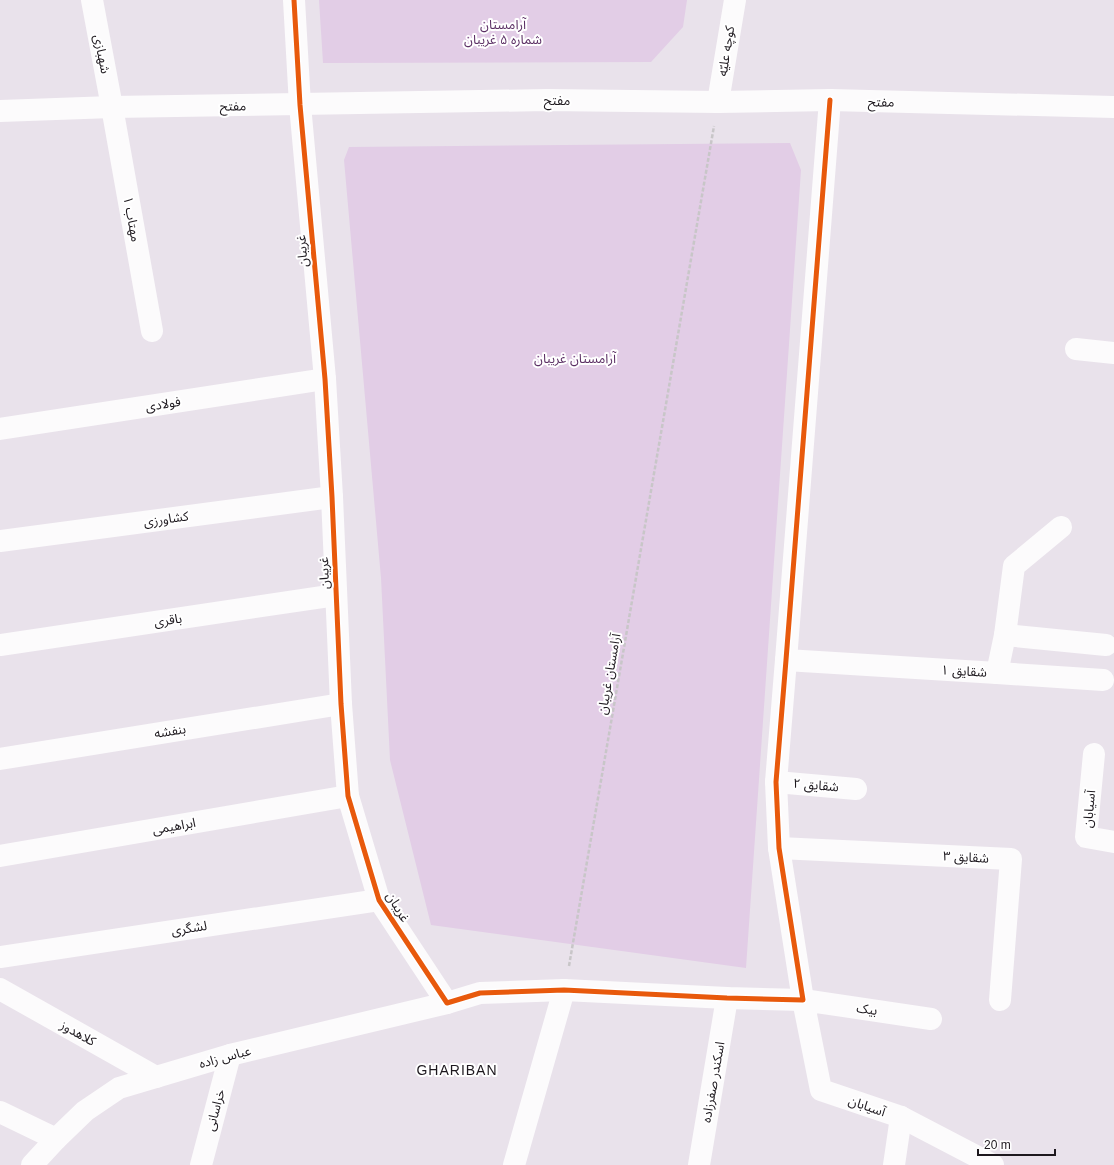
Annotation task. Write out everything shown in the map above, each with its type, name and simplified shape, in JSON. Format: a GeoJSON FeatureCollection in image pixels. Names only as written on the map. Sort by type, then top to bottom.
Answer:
{"type":"FeatureCollection","features":[{"type":"Feature","properties":{"kind":"street","name":"شهبازی"},"geometry":{"type":"LineString","coordinates":[[92,0],[112,108]]}},
{"type":"Feature","properties":{"kind":"street","name":"غریبان"},"geometry":{"type":"LineString","coordinates":[[294,0],[300,105],[325,379],[332,497],[340,704],[348,796],[379,900],[447,1003]]}},
{"type":"Feature","properties":{"kind":"street","name":"کوچه علیّه"},"geometry":{"type":"LineString","coordinates":[[718,102],[735,0]]}},
{"type":"Feature","properties":{"kind":"street","name":"مفتح"},"geometry":{"type":"LineString","coordinates":[[0,111],[547,100],[718,102],[830,100],[1114,107]]}},
{"type":"Feature","properties":{"kind":"street"},"geometry":{"type":"LineString","coordinates":[[803,1000],[779,848],[776,782],[830,100]]}},
{"type":"Feature","properties":{"kind":"street","name":"مهتاب ۱"},"geometry":{"type":"LineString","coordinates":[[112,108],[152,330]]}},
{"type":"Feature","properties":{"kind":"street"},"geometry":{"type":"LineString","coordinates":[[1076,349],[1114,353]]}},
{"type":"Feature","properties":{"kind":"street","name":"فولادی"},"geometry":{"type":"LineString","coordinates":[[0,429],[325,379]]}},
{"type":"Feature","properties":{"kind":"street","name":"کشاورزی"},"geometry":{"type":"LineString","coordinates":[[0,541],[332,497]]}},
{"type":"Feature","properties":{"kind":"street","name":"شقایق ۱"},"geometry":{"type":"LineString","coordinates":[[786,660],[997,673],[1005,635],[1014,566],[1061,527]]}},
{"type":"Feature","properties":{"kind":"street","name":"باقری"},"geometry":{"type":"LineString","coordinates":[[0,645],[336,595]]}},
{"type":"Feature","properties":{"kind":"street"},"geometry":{"type":"LineString","coordinates":[[1005,635],[1106,645]]}},
{"type":"Feature","properties":{"kind":"street"},"geometry":{"type":"LineString","coordinates":[[997,673],[1103,680]]}},
{"type":"Feature","properties":{"kind":"street","name":"بنفشه"},"geometry":{"type":"LineString","coordinates":[[0,759],[340,704]]}},
{"type":"Feature","properties":{"kind":"street","name":"آسیابان"},"geometry":{"type":"LineString","coordinates":[[1094,754],[1086,837],[1114,842]]}},
{"type":"Feature","properties":{"kind":"street","name":"شقایق ۲"},"geometry":{"type":"LineString","coordinates":[[776,782],[856,789]]}},
{"type":"Feature","properties":{"kind":"street","name":"ابراهیمی"},"geometry":{"type":"LineString","coordinates":[[0,856],[348,796]]}},
{"type":"Feature","properties":{"kind":"street","name":"شقایق ۳"},"geometry":{"type":"LineString","coordinates":[[779,848],[1011,859],[1000,1000]]}},
{"type":"Feature","properties":{"kind":"street","name":"لشگری"},"geometry":{"type":"LineString","coordinates":[[0,957],[379,900]]}},
{"type":"Feature","properties":{"kind":"street","name":"کلاهدوز"},"geometry":{"type":"LineString","coordinates":[[0,989],[156,1077]]}},
{"type":"Feature","properties":{"kind":"street"},"geometry":{"type":"LineString","coordinates":[[447,1003],[480,993],[564,990],[514,1165]]}},
{"type":"Feature","properties":{"kind":"street","name":"بیک"},"geometry":{"type":"LineString","coordinates":[[564,990],[803,1000],[931,1019]]}},
{"type":"Feature","properties":{"kind":"street","name":"اسکندر صفرزاده"},"geometry":{"type":"LineString","coordinates":[[698,1165],[727,998]]}},
{"type":"Feature","properties":{"kind":"street","name":"آسیابان"},"geometry":{"type":"LineString","coordinates":[[803,1000],[821,1090],[901,1117],[994,1165]]}},
{"type":"Feature","properties":{"kind":"street","name":"عباس زاده"},"geometry":{"type":"LineString","coordinates":[[32,1165],[85,1111],[119,1088],[230,1055],[447,1003]]}},
{"type":"Feature","properties":{"kind":"street","name":"خراسانی"},"geometry":{"type":"LineString","coordinates":[[201,1165],[230,1055]]}},
{"type":"Feature","properties":{"kind":"street"},"geometry":{"type":"LineString","coordinates":[[0,1112],[56,1139]]}},
{"type":"Feature","properties":{"kind":"street"},"geometry":{"type":"LineString","coordinates":[[894,1165],[901,1117]]}},
{"type":"Feature","properties":{"kind":"green space","name":"آرامستان شماره ۵ غریبان"},"geometry":{"type":"Polygon","coordinates":[[[319,0],[687,0],[683,27],[651,62],[323,63],[319,0]]]}},
{"type":"Feature","properties":{"kind":"green space","name":"آرامستان غریبان"},"geometry":{"type":"Polygon","coordinates":[[[790,143],[801,170],[746,968],[431,925],[390,760],[381,578],[344,160],[349,147],[790,143]]]}},
{"type":"Feature","properties":{"kind":"cycle path"},"geometry":{"type":"LineString","coordinates":[[294,0],[300,105],[325,379],[341,704],[348,796],[379,900],[447,1003],[480,993],[564,990],[803,1000],[779,848],[776,782],[830,100]]}},
{"type":"Feature","properties":{"kind":"district","name":"GHARIBAN"},"geometry":{"type":"Point","coordinates":[457,1070]}}]}
